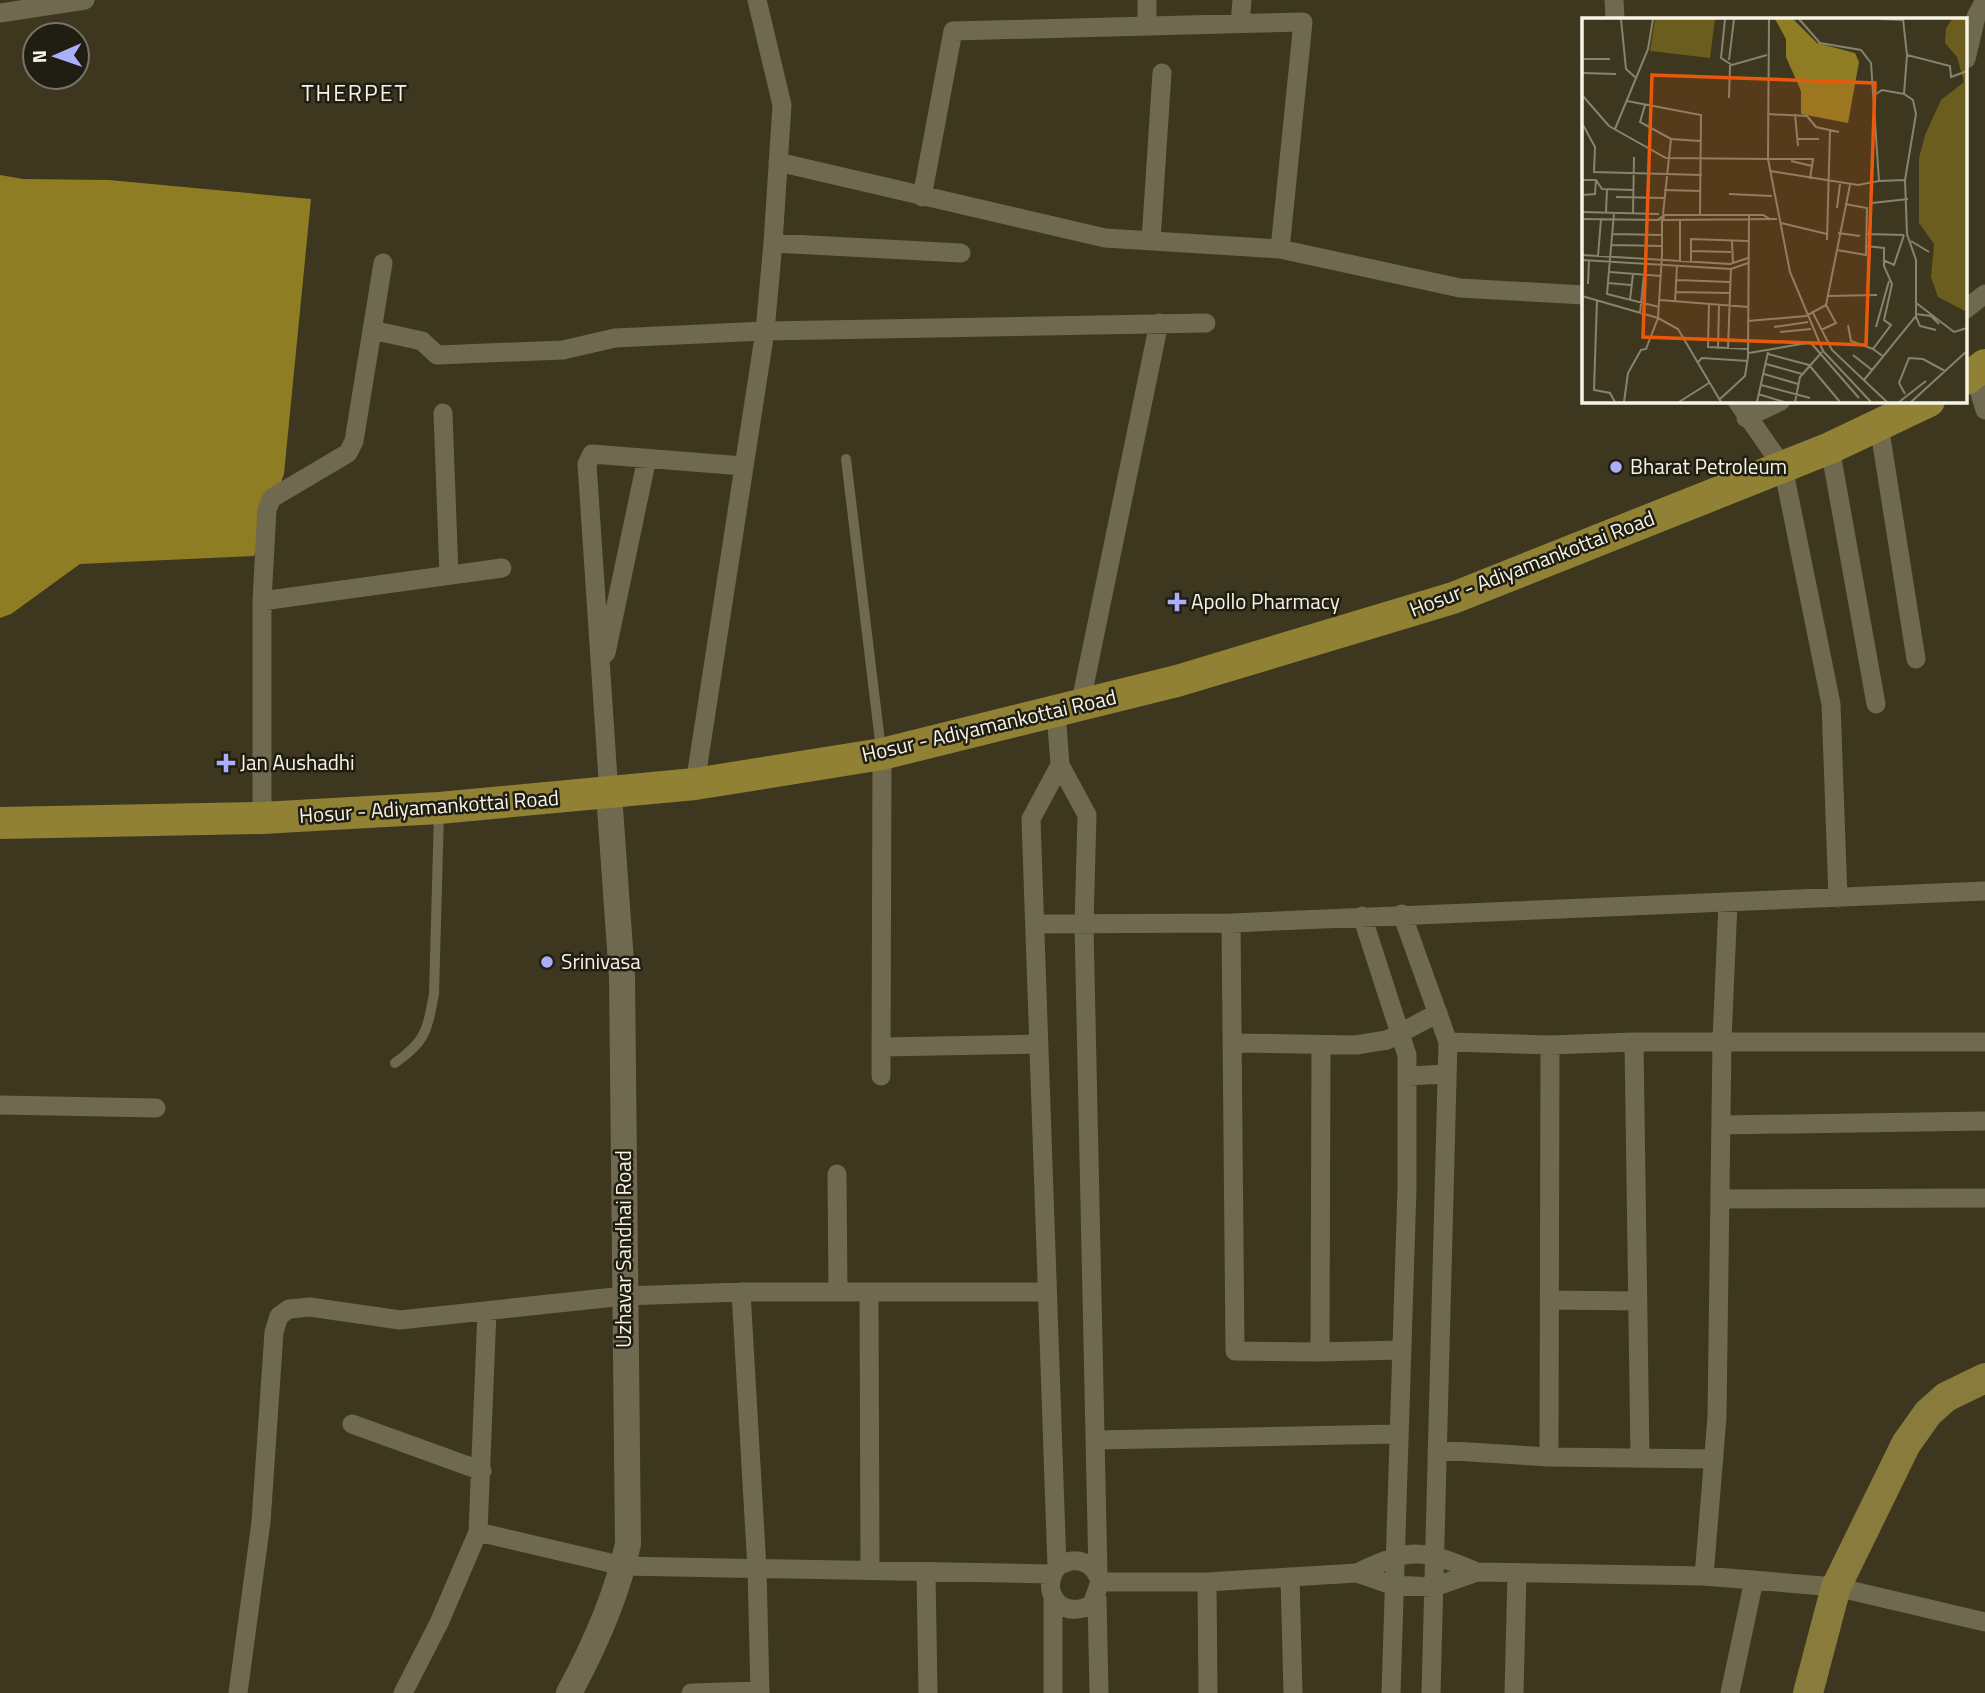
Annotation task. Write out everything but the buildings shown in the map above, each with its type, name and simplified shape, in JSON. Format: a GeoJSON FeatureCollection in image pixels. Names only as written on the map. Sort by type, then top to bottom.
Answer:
{"type":"FeatureCollection","features":[{"type":"Feature","properties":{"kind":"highway","name":"Hosur - Adiyamankottai Road"},"geometry":{"type":"LineString","coordinates":[[0,824],[262,818],[439,808],[609,794],[882,754],[1177,681],[1452,598],[1830,448],[1927,402]]}},
{"type":"Feature","properties":{"kind":"main road","name":"Uzhavar Sandhai Road"},"geometry":{"type":"LineString","coordinates":[[569,1693],[586,1663],[623,1566],[628,1544],[622,977],[609,794]]}},
{"type":"Feature","properties":{"kind":"main road"},"geometry":{"type":"LineString","coordinates":[[1808,1693],[1836,1587],[1914,1431],[1946,1397],[1985,1378]]}},
{"type":"Feature","properties":{"kind":"street"},"geometry":{"type":"LineString","coordinates":[[0,13],[85,0]]}},
{"type":"Feature","properties":{"kind":"street"},"geometry":{"type":"LineString","coordinates":[[695,783],[765,331],[773,243],[782,105],[757,0]]}},
{"type":"Feature","properties":{"kind":"street"},"geometry":{"type":"LineString","coordinates":[[1147,0],[1147,26]]}},
{"type":"Feature","properties":{"kind":"street"},"geometry":{"type":"LineString","coordinates":[[1240,24],[1242,0]]}},
{"type":"Feature","properties":{"kind":"street"},"geometry":{"type":"LineString","coordinates":[[1614,0],[1615,18]]}},
{"type":"Feature","properties":{"kind":"street"},"geometry":{"type":"LineString","coordinates":[[1968,51],[1976,17],[1985,0]]}},
{"type":"Feature","properties":{"kind":"street"},"geometry":{"type":"LineString","coordinates":[[922,197],[953,31],[1303,22],[1280,249]]}},
{"type":"Feature","properties":{"kind":"street"},"geometry":{"type":"LineString","coordinates":[[1151,240],[1162,73]]}},
{"type":"Feature","properties":{"kind":"street"},"geometry":{"type":"LineString","coordinates":[[778,162],[1105,238],[1280,249],[1460,288],[1582,295]]}},
{"type":"Feature","properties":{"kind":"street"},"geometry":{"type":"LineString","coordinates":[[773,243],[961,253]]}},
{"type":"Feature","properties":{"kind":"street"},"geometry":{"type":"LineString","coordinates":[[262,818],[262,601],[267,509],[272,498],[348,453],[354,441],[383,263]]}},
{"type":"Feature","properties":{"kind":"street"},"geometry":{"type":"LineString","coordinates":[[1968,307],[1985,294]]}},
{"type":"Feature","properties":{"kind":"street"},"geometry":{"type":"LineString","coordinates":[[1053,1693],[1053,1600],[1049,1583],[1054,1571],[1031,819],[1060,765],[1068,709],[1159,323]]}},
{"type":"Feature","properties":{"kind":"street"},"geometry":{"type":"LineString","coordinates":[[372,330],[422,341],[437,355],[564,350],[615,338],[765,331],[1206,323]]}},
{"type":"Feature","properties":{"kind":"street"},"geometry":{"type":"LineString","coordinates":[[1975,372],[1985,411]]}},
{"type":"Feature","properties":{"kind":"street"},"geometry":{"type":"LineString","coordinates":[[1777,402],[1742,409],[1783,467],[1831,704],[1838,898]]}},
{"type":"Feature","properties":{"kind":"street"},"geometry":{"type":"LineString","coordinates":[[443,413],[449,575]]}},
{"type":"Feature","properties":{"kind":"street"},"geometry":{"type":"LineString","coordinates":[[1878,425],[1916,659]]}},
{"type":"Feature","properties":{"kind":"street"},"geometry":{"type":"LineString","coordinates":[[1830,448],[1876,704]]}},
{"type":"Feature","properties":{"kind":"street"},"geometry":{"type":"LineString","coordinates":[[609,794],[587,464],[592,454],[601,453],[743,466]]}},
{"type":"Feature","properties":{"kind":"street"},"geometry":{"type":"LineString","coordinates":[[600,678],[647,458]]}},
{"type":"Feature","properties":{"kind":"street"},"geometry":{"type":"LineString","coordinates":[[262,601],[502,568]]}},
{"type":"Feature","properties":{"kind":"street"},"geometry":{"type":"LineString","coordinates":[[881,1076],[882,754]]}},
{"type":"Feature","properties":{"kind":"street"},"geometry":{"type":"LineString","coordinates":[[1060,765],[1087,816],[1084,925],[1099,1693]]}},
{"type":"Feature","properties":{"kind":"street"},"geometry":{"type":"LineString","coordinates":[[1035,924],[1231,923],[1985,891]]}},
{"type":"Feature","properties":{"kind":"street"},"geometry":{"type":"LineString","coordinates":[[1704,1576],[1714,1459],[1722,1040],[1728,903]]}},
{"type":"Feature","properties":{"kind":"street"},"geometry":{"type":"LineString","coordinates":[[1402,915],[1448,1042],[1431,1693]]}},
{"type":"Feature","properties":{"kind":"street"},"geometry":{"type":"LineString","coordinates":[[1362,916],[1408,1055],[1391,1693]]}},
{"type":"Feature","properties":{"kind":"street"},"geometry":{"type":"LineString","coordinates":[[1231,923],[1235,1351],[1401,1350]]}},
{"type":"Feature","properties":{"kind":"street"},"geometry":{"type":"LineString","coordinates":[[1234,1043],[1321,1046],[1387,1040],[1438,1013]]}},
{"type":"Feature","properties":{"kind":"street"},"geometry":{"type":"LineString","coordinates":[[1448,1042],[1550,1045],[1722,1040],[1985,1042]]}},
{"type":"Feature","properties":{"kind":"street"},"geometry":{"type":"LineString","coordinates":[[1634,1042],[1640,1458]]}},
{"type":"Feature","properties":{"kind":"street"},"geometry":{"type":"LineString","coordinates":[[881,1047],[1038,1044]]}},
{"type":"Feature","properties":{"kind":"street"},"geometry":{"type":"LineString","coordinates":[[1549,1457],[1550,1045]]}},
{"type":"Feature","properties":{"kind":"street"},"geometry":{"type":"LineString","coordinates":[[1320,1352],[1321,1046]]}},
{"type":"Feature","properties":{"kind":"street"},"geometry":{"type":"LineString","coordinates":[[1407,1076],[1447,1074]]}},
{"type":"Feature","properties":{"kind":"street"},"geometry":{"type":"LineString","coordinates":[[0,1105],[156,1108]]}},
{"type":"Feature","properties":{"kind":"street"},"geometry":{"type":"LineString","coordinates":[[1721,1125],[1985,1121]]}},
{"type":"Feature","properties":{"kind":"street"},"geometry":{"type":"LineString","coordinates":[[837,1174],[838,1292]]}},
{"type":"Feature","properties":{"kind":"street"},"geometry":{"type":"LineString","coordinates":[[1721,1199],[1985,1198]]}},
{"type":"Feature","properties":{"kind":"street"},"geometry":{"type":"LineString","coordinates":[[691,1693],[760,1692],[757,1569],[741,1292]]}},
{"type":"Feature","properties":{"kind":"street"},"geometry":{"type":"LineString","coordinates":[[238,1693],[261,1522],[274,1332],[279,1316],[289,1309],[310,1307],[400,1320],[624,1296],[741,1292],[1046,1292]]}},
{"type":"Feature","properties":{"kind":"street"},"geometry":{"type":"LineString","coordinates":[[869,1292],[870,1569]]}},
{"type":"Feature","properties":{"kind":"street"},"geometry":{"type":"LineString","coordinates":[[1549,1300],[1638,1301]]}},
{"type":"Feature","properties":{"kind":"street"},"geometry":{"type":"LineString","coordinates":[[403,1693],[445,1611],[478,1532],[487,1311]]}},
{"type":"Feature","properties":{"kind":"street"},"geometry":{"type":"LineString","coordinates":[[352,1424],[482,1471]]}},
{"type":"Feature","properties":{"kind":"street"},"geometry":{"type":"LineString","coordinates":[[1096,1440],[1398,1434]]}},
{"type":"Feature","properties":{"kind":"street"},"geometry":{"type":"LineString","coordinates":[[1437,1450],[1549,1457],[1714,1459]]}},
{"type":"Feature","properties":{"kind":"street"},"geometry":{"type":"LineString","coordinates":[[478,1532],[623,1566],[926,1572],[1054,1571],[1064,1562],[1079,1560],[1098,1585]]}},
{"type":"Feature","properties":{"kind":"street"},"geometry":{"type":"LineString","coordinates":[[1357,1573],[1394,1555],[1435,1555],[1477,1572],[1704,1576],[1836,1587],[1985,1622]]}},
{"type":"Feature","properties":{"kind":"street"},"geometry":{"type":"LineString","coordinates":[[926,1572],[928,1693]]}},
{"type":"Feature","properties":{"kind":"street"},"geometry":{"type":"LineString","coordinates":[[1098,1585],[1357,1573],[1392,1585],[1434,1587],[1477,1572]]}},
{"type":"Feature","properties":{"kind":"street"},"geometry":{"type":"LineString","coordinates":[[1514,1693],[1517,1573]]}},
{"type":"Feature","properties":{"kind":"street"},"geometry":{"type":"LineString","coordinates":[[1290,1577],[1293,1693]]}},
{"type":"Feature","properties":{"kind":"street"},"geometry":{"type":"LineString","coordinates":[[1730,1693],[1754,1580]]}},
{"type":"Feature","properties":{"kind":"street"},"geometry":{"type":"LineString","coordinates":[[1207,1582],[1208,1693]]}},
{"type":"Feature","properties":{"kind":"street"},"geometry":{"type":"LineString","coordinates":[[1053,1600],[1059,1606],[1076,1611],[1084,1609],[1098,1585]]}},
{"type":"Feature","properties":{"kind":"lane"},"geometry":{"type":"LineString","coordinates":[[846,459],[882,754]]}},
{"type":"Feature","properties":{"kind":"lane"},"geometry":{"type":"LineString","coordinates":[[395,1063],[418,1046],[429,1023],[434,994],[439,808]]}},
{"type":"Feature","properties":{"kind":"shaded area"},"geometry":{"type":"Polygon","coordinates":[[[0,175],[23,179],[109,180],[311,199],[284,474],[254,556],[80,564],[11,614],[0,618],[0,175]]]}},
{"type":"Feature","properties":{"kind":"place","name":"Bharat Petroleum"},"geometry":{"type":"Point","coordinates":[1616,467]}},
{"type":"Feature","properties":{"kind":"place","name":"Apollo Pharmacy"},"geometry":{"type":"Point","coordinates":[1177,602]}},
{"type":"Feature","properties":{"kind":"place","name":"Jan Aushadhi"},"geometry":{"type":"Point","coordinates":[226,763]}},
{"type":"Feature","properties":{"kind":"place","name":"Srinivasa"},"geometry":{"type":"Point","coordinates":[547,962]}},
{"type":"Feature","properties":{"kind":"district","name":"THERPET"},"geometry":{"type":"Point","coordinates":[355,93]}}]}
